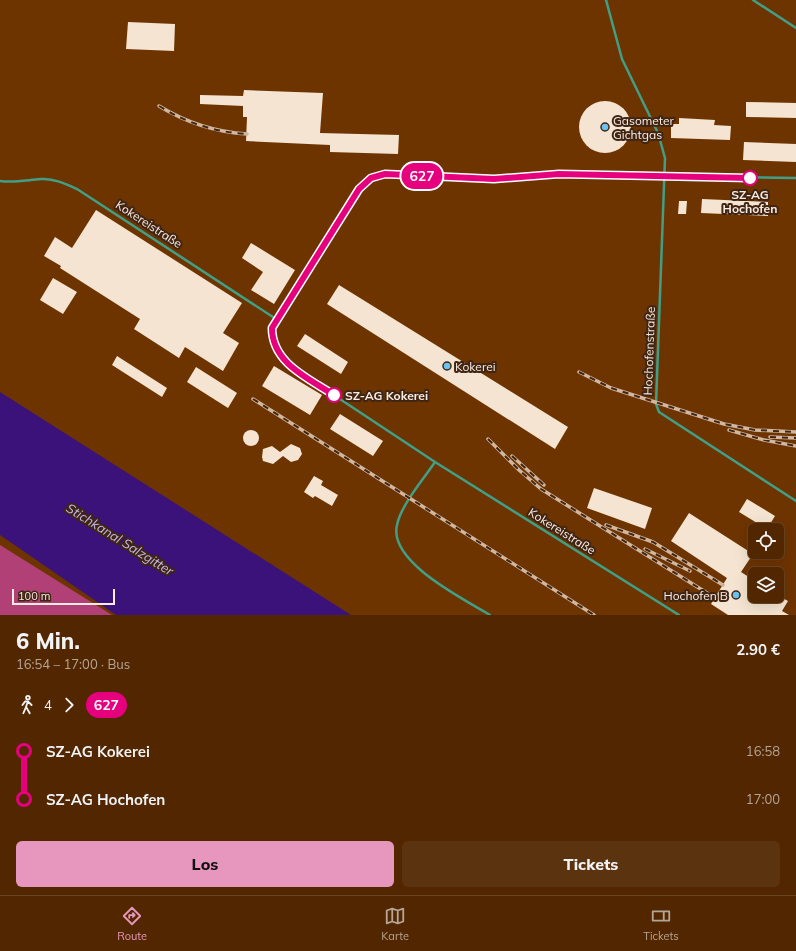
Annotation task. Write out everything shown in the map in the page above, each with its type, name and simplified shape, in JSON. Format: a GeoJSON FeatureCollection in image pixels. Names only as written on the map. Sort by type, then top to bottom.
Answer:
{"type":"FeatureCollection","features":[{"type":"Feature","properties":{"kind":"lane","name":"Hochofenstraße"},"geometry":{"type":"LineString","coordinates":[[606,0],[622,59],[658,133],[665,158],[656,404],[659,412],[796,501]]}},
{"type":"Feature","properties":{"kind":"lane"},"geometry":{"type":"LineString","coordinates":[[753,0],[796,28]]}},
{"type":"Feature","properties":{"kind":"lane","name":"Kokereistraße"},"geometry":{"type":"LineString","coordinates":[[665,176],[559,174],[494,179],[385,174],[371,178],[359,189],[276,319],[272,328],[272,336],[278,353],[287,364],[435,462],[679,615]]}},
{"type":"Feature","properties":{"kind":"lane"},"geometry":{"type":"LineString","coordinates":[[665,176],[796,178]]}},
{"type":"Feature","properties":{"kind":"lane","name":"Kokereistraße"},"geometry":{"type":"LineString","coordinates":[[0,180],[12,182],[42,179],[55,181],[77,189],[276,319]]}},
{"type":"Feature","properties":{"kind":"lane"},"geometry":{"type":"LineString","coordinates":[[435,462],[400,514],[396,527],[396,537],[399,546],[406,555],[428,576],[490,615]]}},
{"type":"Feature","properties":{"kind":"shaded area"},"geometry":{"type":"Polygon","coordinates":[[[0,545],[112,615],[0,615],[0,545]]]}},
{"type":"Feature","properties":{"kind":"water","name":"Stichkanal Salzgitter"},"geometry":{"type":"Polygon","coordinates":[[[0,392],[351,615],[116,615],[0,535],[0,392]]]}},
{"type":"Feature","properties":{"kind":"building"},"geometry":{"type":"Polygon","coordinates":[[[128,22],[175,24],[174,51],[126,49],[128,22]]]}},
{"type":"Feature","properties":{"kind":"building"},"geometry":{"type":"Polygon","coordinates":[[[244,90],[323,93],[320,133],[399,135],[398,154],[330,152],[330,145],[246,141],[247,117],[243,117],[243,106],[200,104],[200,95],[243,96],[244,90]]]}},
{"type":"Feature","properties":{"kind":"building","name":"Gasometer Gichtgas"},"geometry":{"type":"Polygon","coordinates":[[[605,101],[619,105],[627,113],[631,127],[627,141],[619,149],[605,153],[591,149],[583,141],[579,127],[583,113],[591,105],[605,101]]]}},
{"type":"Feature","properties":{"kind":"building"},"geometry":{"type":"Polygon","coordinates":[[[746,102],[796,103],[796,118],[746,117],[746,102]]]}},
{"type":"Feature","properties":{"kind":"building"},"geometry":{"type":"Polygon","coordinates":[[[679,118],[715,120],[714,125],[731,126],[730,140],[671,138],[671,124],[679,124],[679,118]]]}},
{"type":"Feature","properties":{"kind":"building"},"geometry":{"type":"Polygon","coordinates":[[[744,142],[796,144],[796,162],[743,160],[744,142]]]}},
{"type":"Feature","properties":{"kind":"building"},"geometry":{"type":"Polygon","coordinates":[[[702,199],[768,202],[768,216],[701,213],[702,199]]]}},
{"type":"Feature","properties":{"kind":"building"},"geometry":{"type":"Polygon","coordinates":[[[679,201],[687,201],[686,214],[678,214],[679,201]]]}},
{"type":"Feature","properties":{"kind":"building"},"geometry":{"type":"Polygon","coordinates":[[[96,210],[242,303],[223,333],[239,343],[223,371],[185,347],[179,358],[134,329],[140,319],[60,268],[61,266],[44,256],[55,237],[72,248],[96,210]]]}},
{"type":"Feature","properties":{"kind":"building"},"geometry":{"type":"Polygon","coordinates":[[[251,243],[295,270],[274,304],[251,290],[263,272],[242,258],[251,243]]]}},
{"type":"Feature","properties":{"kind":"building"},"geometry":{"type":"Polygon","coordinates":[[[53,278],[77,292],[63,314],[40,300],[53,278]]]}},
{"type":"Feature","properties":{"kind":"building","name":"Kokerei"},"geometry":{"type":"Polygon","coordinates":[[[339,285],[568,427],[555,449],[327,304],[339,285]]]}},
{"type":"Feature","properties":{"kind":"building"},"geometry":{"type":"Polygon","coordinates":[[[305,334],[348,362],[341,374],[297,346],[305,334]]]}},
{"type":"Feature","properties":{"kind":"building"},"geometry":{"type":"Polygon","coordinates":[[[117,356],[167,388],[162,397],[112,365],[117,356]]]}},
{"type":"Feature","properties":{"kind":"building"},"geometry":{"type":"Polygon","coordinates":[[[274,366],[322,395],[310,415],[262,386],[274,366]]]}},
{"type":"Feature","properties":{"kind":"building"},"geometry":{"type":"Polygon","coordinates":[[[196,367],[237,393],[228,408],[187,382],[196,367]]]}},
{"type":"Feature","properties":{"kind":"building"},"geometry":{"type":"Polygon","coordinates":[[[340,414],[383,441],[373,456],[330,429],[340,414]]]}},
{"type":"Feature","properties":{"kind":"building"},"geometry":{"type":"Polygon","coordinates":[[[251,430],[257,432],[259,438],[257,444],[251,446],[245,444],[243,438],[245,432],[251,430]]]}},
{"type":"Feature","properties":{"kind":"building"},"geometry":{"type":"Polygon","coordinates":[[[291,444],[300,448],[302,454],[298,460],[291,462],[283,456],[273,464],[263,461],[263,449],[272,446],[280,452],[291,444]]]}},
{"type":"Feature","properties":{"kind":"building"},"geometry":{"type":"Polygon","coordinates":[[[314,476],[323,481],[321,485],[338,495],[332,506],[315,496],[313,498],[304,492],[314,476]]]}},
{"type":"Feature","properties":{"kind":"building"},"geometry":{"type":"Polygon","coordinates":[[[594,488],[652,508],[645,529],[587,508],[594,488]]]}},
{"type":"Feature","properties":{"kind":"building"},"geometry":{"type":"Polygon","coordinates":[[[747,499],[775,516],[771,523],[757,523],[739,512],[747,499]]]}},
{"type":"Feature","properties":{"kind":"building"},"geometry":{"type":"Polygon","coordinates":[[[689,513],[748,551],[748,559],[750,559],[741,572],[748,576],[748,603],[784,603],[784,599],[788,601],[782,611],[789,615],[728,615],[711,604],[727,578],[671,541],[689,513]]]}},
{"type":"Feature","properties":{"kind":"railway"},"geometry":{"type":"LineString","coordinates":[[159,106],[201,126],[247,134]]}},
{"type":"Feature","properties":{"kind":"railway"},"geometry":{"type":"LineString","coordinates":[[579,372],[611,388],[724,424],[755,430],[796,432]]}},
{"type":"Feature","properties":{"kind":"railway"},"geometry":{"type":"LineString","coordinates":[[253,399],[594,615]]}},
{"type":"Feature","properties":{"kind":"railway"},"geometry":{"type":"LineString","coordinates":[[729,430],[764,440],[796,446]]}},
{"type":"Feature","properties":{"kind":"railway"},"geometry":{"type":"LineString","coordinates":[[770,437],[796,438]]}},
{"type":"Feature","properties":{"kind":"railway"},"geometry":{"type":"LineString","coordinates":[[488,439],[519,470],[541,489],[715,598]]}},
{"type":"Feature","properties":{"kind":"railway"},"geometry":{"type":"LineString","coordinates":[[512,456],[544,485]]}},
{"type":"Feature","properties":{"kind":"railway"},"geometry":{"type":"LineString","coordinates":[[606,525],[653,542],[723,585]]}},
{"type":"Feature","properties":{"kind":"railway"},"geometry":{"type":"LineString","coordinates":[[645,549],[690,571]]}},
{"type":"Feature","properties":{"kind":"bus line","name":"627"},"geometry":{"type":"LineString","coordinates":[[334,395],[287,364],[278,353],[272,336],[272,328],[276,319],[359,189],[371,178],[385,174],[494,179],[559,174],[750,178]]}},
{"type":"Feature","properties":{"kind":"place","name":"Gasometer Gichtgas"},"geometry":{"type":"Point","coordinates":[605,127]}},
{"type":"Feature","properties":{"kind":"place","name":"SZ-AG Hochofen"},"geometry":{"type":"Point","coordinates":[750,178]}},
{"type":"Feature","properties":{"kind":"place","name":"Kokerei"},"geometry":{"type":"Point","coordinates":[447,366]}},
{"type":"Feature","properties":{"kind":"place","name":"SZ-AG Kokerei"},"geometry":{"type":"Point","coordinates":[334,395]}},
{"type":"Feature","properties":{"kind":"place","name":"Hochofen B"},"geometry":{"type":"Point","coordinates":[736,595]}}]}
